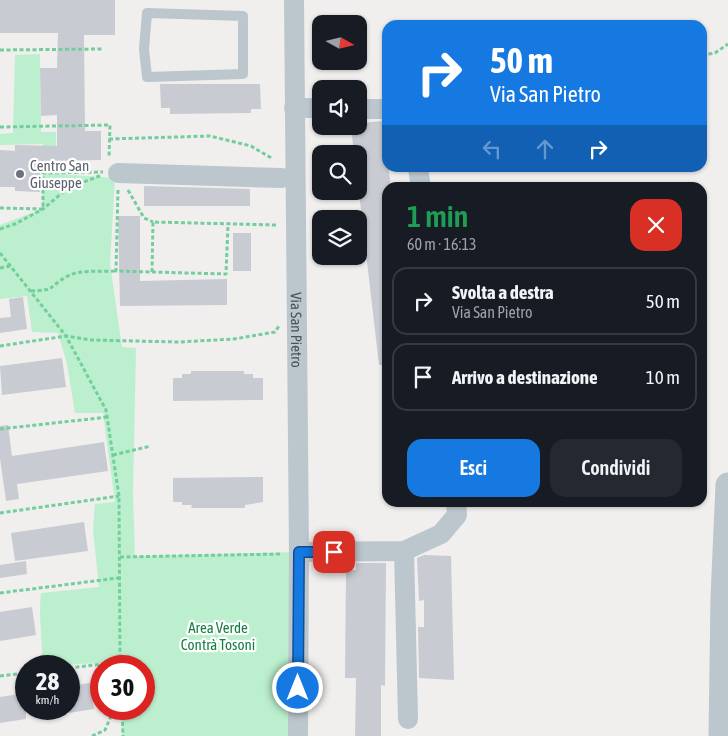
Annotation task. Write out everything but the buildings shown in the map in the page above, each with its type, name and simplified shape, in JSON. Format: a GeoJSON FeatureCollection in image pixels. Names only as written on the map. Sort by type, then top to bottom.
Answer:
{"type":"FeatureCollection","features":[{"type":"Feature","properties":{"kind":"street","name":"Via San Pietro"},"geometry":{"type":"LineString","coordinates":[[294,0],[298,736]]}},
{"type":"Feature","properties":{"kind":"street"},"geometry":{"type":"LineString","coordinates":[[294,108],[312,108]]}},
{"type":"Feature","properties":{"kind":"street"},"geometry":{"type":"LineString","coordinates":[[367,109],[382,109]]}},
{"type":"Feature","properties":{"kind":"street"},"geometry":{"type":"LineString","coordinates":[[114,173],[282,178]]}},
{"type":"Feature","properties":{"kind":"street"},"geometry":{"type":"LineString","coordinates":[[721,736],[723,597],[728,485]]}},
{"type":"Feature","properties":{"kind":"street"},"geometry":{"type":"LineString","coordinates":[[296,553],[404,551],[441,534],[457,515],[456,507]]}},
{"type":"Feature","properties":{"kind":"street"},"geometry":{"type":"LineString","coordinates":[[404,551],[408,719]]}},
{"type":"Feature","properties":{"kind":"lane"},"geometry":{"type":"LineString","coordinates":[[147,13],[243,16],[243,74],[147,77],[144,49],[147,13]]}},
{"type":"Feature","properties":{"kind":"path"},"geometry":{"type":"LineString","coordinates":[[707,55],[715,53],[728,44]]}},
{"type":"Feature","properties":{"kind":"path"},"geometry":{"type":"LineString","coordinates":[[0,50],[102,49]]}},
{"type":"Feature","properties":{"kind":"path"},"geometry":{"type":"LineString","coordinates":[[0,127],[110,125],[109,139],[114,173],[116,271]]}},
{"type":"Feature","properties":{"kind":"path"},"geometry":{"type":"LineString","coordinates":[[109,139],[210,136],[251,146],[276,160],[282,178]]}},
{"type":"Feature","properties":{"kind":"path"},"geometry":{"type":"LineString","coordinates":[[43,209],[44,173],[114,173]]}},
{"type":"Feature","properties":{"kind":"path"},"geometry":{"type":"LineString","coordinates":[[0,229],[15,224],[43,209],[68,188],[114,173]]}},
{"type":"Feature","properties":{"kind":"path"},"geometry":{"type":"LineString","coordinates":[[114,173],[144,218],[152,222],[277,225]]}},
{"type":"Feature","properties":{"kind":"path"},"geometry":{"type":"LineString","coordinates":[[0,208],[43,209]]}},
{"type":"Feature","properties":{"kind":"path"},"geometry":{"type":"LineString","coordinates":[[152,222],[152,272]]}},
{"type":"Feature","properties":{"kind":"path"},"geometry":{"type":"LineString","coordinates":[[31,292],[50,290],[66,277],[85,272],[226,274],[228,225]]}},
{"type":"Feature","properties":{"kind":"path"},"geometry":{"type":"LineString","coordinates":[[0,254],[66,336],[106,410],[119,496],[120,655]]}},
{"type":"Feature","properties":{"kind":"path"},"geometry":{"type":"LineString","coordinates":[[0,268],[11,266]]}},
{"type":"Feature","properties":{"kind":"path"},"geometry":{"type":"LineString","coordinates":[[0,346],[66,336],[91,340],[179,342],[234,339],[275,332],[283,321]]}},
{"type":"Feature","properties":{"kind":"path"},"geometry":{"type":"LineString","coordinates":[[0,429],[108,417]]}},
{"type":"Feature","properties":{"kind":"path"},"geometry":{"type":"LineString","coordinates":[[113,455],[151,446]]}},
{"type":"Feature","properties":{"kind":"path"},"geometry":{"type":"LineString","coordinates":[[0,513],[119,496]]}},
{"type":"Feature","properties":{"kind":"path"},"geometry":{"type":"LineString","coordinates":[[120,557],[296,553]]}},
{"type":"Feature","properties":{"kind":"path"},"geometry":{"type":"LineString","coordinates":[[0,594],[118,578]]}},
{"type":"Feature","properties":{"kind":"path"},"geometry":{"type":"LineString","coordinates":[[0,676],[15,674]]}},
{"type":"Feature","properties":{"kind":"path"},"geometry":{"type":"LineString","coordinates":[[92,736],[105,730],[109,720]]}},
{"type":"Feature","properties":{"kind":"path"},"geometry":{"type":"LineString","coordinates":[[122,720],[122,736]]}},
{"type":"Feature","properties":{"kind":"green space"},"geometry":{"type":"Polygon","coordinates":[[[40,54],[41,132],[56,132],[56,147],[43,147],[43,144],[0,145],[0,134],[13,133],[15,55],[40,54]]]}},
{"type":"Feature","properties":{"kind":"green space","name":"Area Verde Contrà Tosoni"},"geometry":{"type":"Polygon","coordinates":[[[43,173],[115,178],[110,264],[122,347],[136,348],[133,493],[135,556],[299,552],[298,736],[122,736],[121,720],[155,720],[155,655],[90,655],[90,664],[80,664],[80,655],[42,655],[41,593],[99,587],[93,530],[95,504],[115,502],[103,413],[75,413],[67,364],[58,333],[32,332],[27,296],[0,299],[0,225],[42,209],[43,173]]]}},
{"type":"Feature","properties":{"kind":"place","name":"Centro San Giuseppe"},"geometry":{"type":"Point","coordinates":[20,174]}},
{"type":"Feature","properties":{"kind":"route"},"geometry":{"type":"LineString","coordinates":[[298,688],[299,552],[334,552]]}}]}
